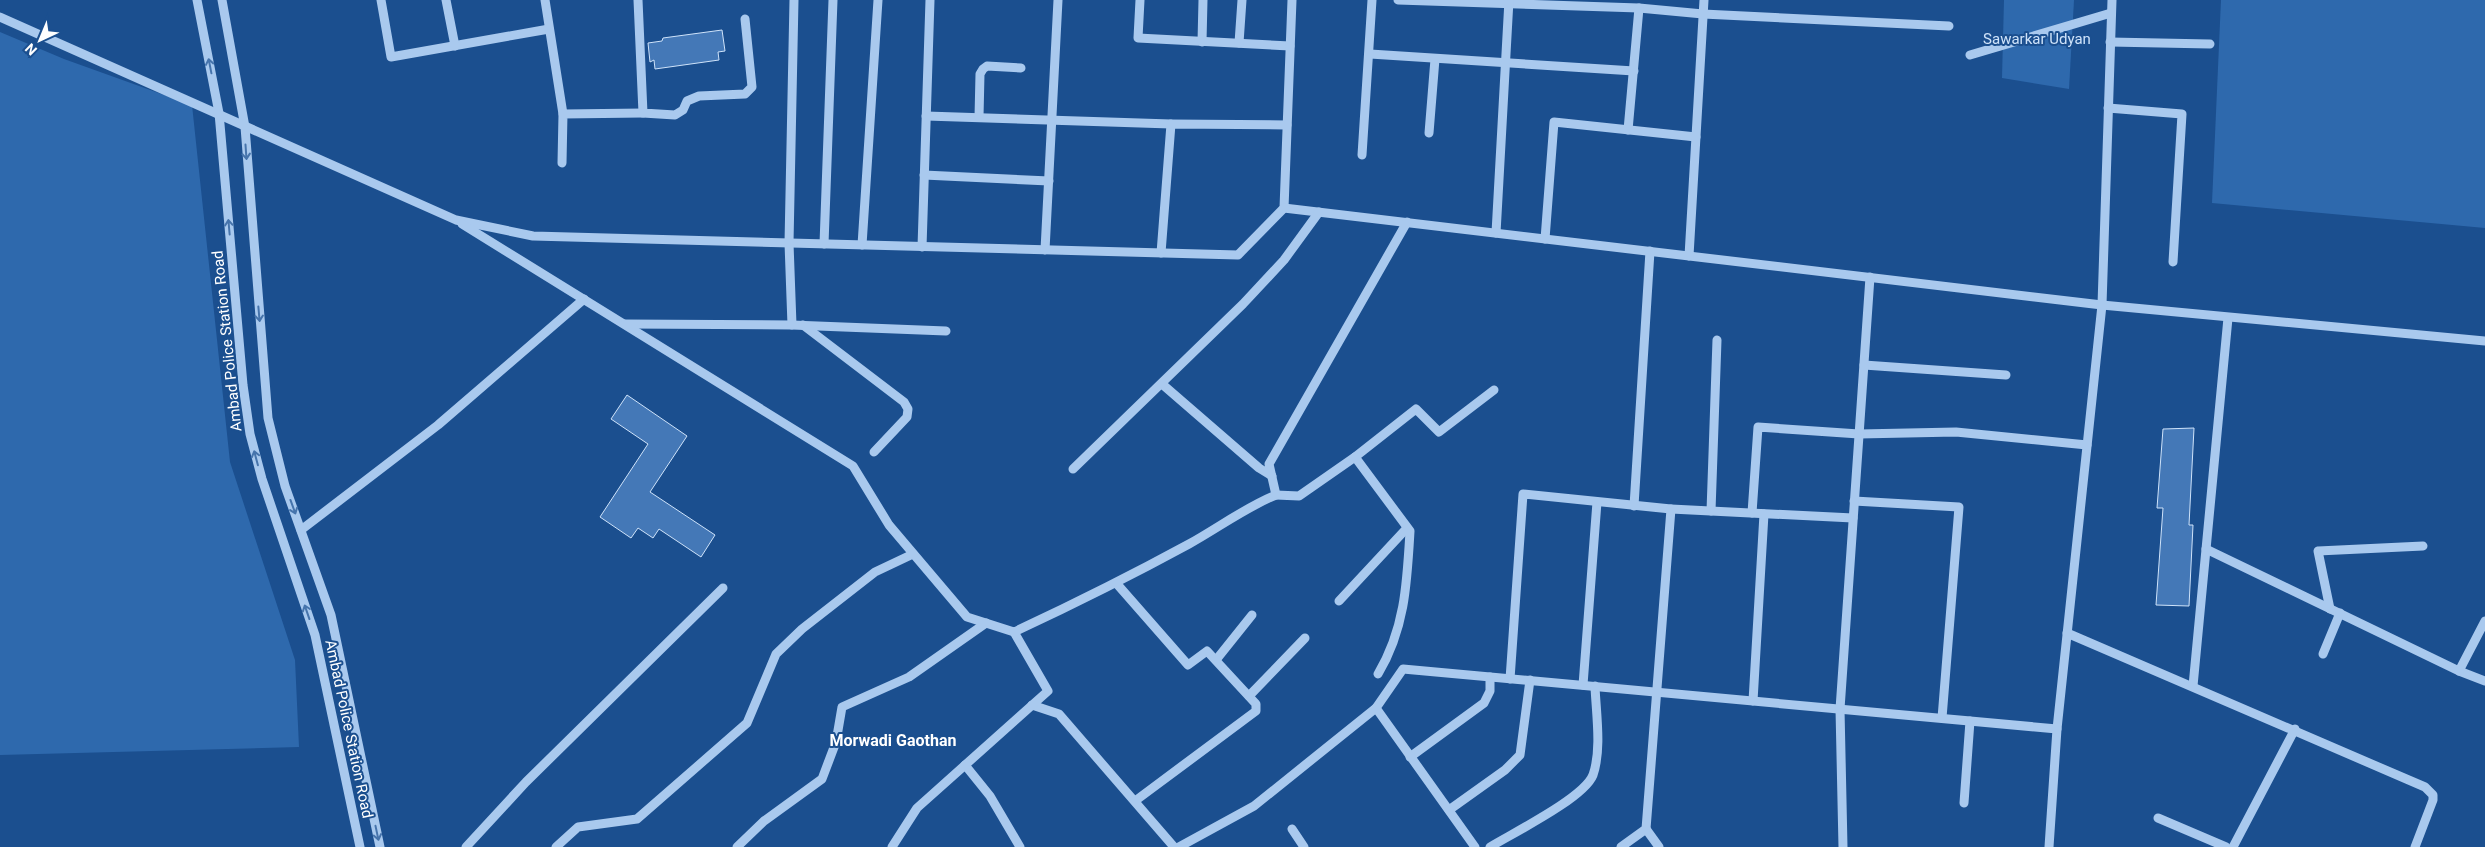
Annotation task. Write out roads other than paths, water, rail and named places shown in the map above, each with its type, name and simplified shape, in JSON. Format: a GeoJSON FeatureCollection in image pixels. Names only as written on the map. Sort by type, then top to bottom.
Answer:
{"type":"FeatureCollection","features":[{"type":"Feature","properties":{"kind":"street","name":"Ambad Police Station Road"},"geometry":{"type":"LineString","coordinates":[[197,0],[219,113],[243,386],[250,434],[262,478],[315,635],[360,847]]}},
{"type":"Feature","properties":{"kind":"street","name":"Ambad Police Station Road"},"geometry":{"type":"LineString","coordinates":[[222,0],[245,127],[268,418],[285,486],[331,615],[380,847]]}},
{"type":"Feature","properties":{"kind":"street"},"geometry":{"type":"LineString","coordinates":[[381,0],[391,57],[549,29]]}},
{"type":"Feature","properties":{"kind":"street"},"geometry":{"type":"LineString","coordinates":[[446,0],[455,46]]}},
{"type":"Feature","properties":{"kind":"street"},"geometry":{"type":"LineString","coordinates":[[545,0],[563,114],[562,163]]}},
{"type":"Feature","properties":{"kind":"street"},"geometry":{"type":"LineString","coordinates":[[638,0],[643,113]]}},
{"type":"Feature","properties":{"kind":"street"},"geometry":{"type":"LineString","coordinates":[[792,325],[790,243],[794,0]]}},
{"type":"Feature","properties":{"kind":"street"},"geometry":{"type":"LineString","coordinates":[[824,244],[833,0]]}},
{"type":"Feature","properties":{"kind":"street"},"geometry":{"type":"LineString","coordinates":[[862,245],[878,0]]}},
{"type":"Feature","properties":{"kind":"street"},"geometry":{"type":"LineString","coordinates":[[922,247],[930,0]]}},
{"type":"Feature","properties":{"kind":"street"},"geometry":{"type":"LineString","coordinates":[[1046,250],[1058,0]]}},
{"type":"Feature","properties":{"kind":"street"},"geometry":{"type":"LineString","coordinates":[[1140,0],[1138,38],[1290,46]]}},
{"type":"Feature","properties":{"kind":"street"},"geometry":{"type":"LineString","coordinates":[[1202,42],[1203,0]]}},
{"type":"Feature","properties":{"kind":"street"},"geometry":{"type":"LineString","coordinates":[[1239,43],[1242,0]]}},
{"type":"Feature","properties":{"kind":"street"},"geometry":{"type":"LineString","coordinates":[[456,220],[533,236],[1238,255],[1284,208],[1292,0]]}},
{"type":"Feature","properties":{"kind":"street"},"geometry":{"type":"LineString","coordinates":[[1362,155],[1372,0]]}},
{"type":"Feature","properties":{"kind":"street"},"geometry":{"type":"LineString","coordinates":[[1398,0],[1509,2],[1639,8],[1703,14],[1949,26]]}},
{"type":"Feature","properties":{"kind":"street"},"geometry":{"type":"LineString","coordinates":[[1689,256],[1704,0]]}},
{"type":"Feature","properties":{"kind":"street"},"geometry":{"type":"LineString","coordinates":[[2050,847],[2057,729],[2102,305],[2112,0]]}},
{"type":"Feature","properties":{"kind":"street"},"geometry":{"type":"LineString","coordinates":[[1496,233],[1509,2]]}},
{"type":"Feature","properties":{"kind":"street"},"geometry":{"type":"LineString","coordinates":[[1628,130],[1639,8]]}},
{"type":"Feature","properties":{"kind":"street"},"geometry":{"type":"LineString","coordinates":[[1970,55],[2111,13]]}},
{"type":"Feature","properties":{"kind":"street"},"geometry":{"type":"LineString","coordinates":[[0,17],[456,220],[853,466],[888,525],[912,554],[968,616],[1014,632],[1048,691],[917,808],[892,847]]}},
{"type":"Feature","properties":{"kind":"street"},"geometry":{"type":"LineString","coordinates":[[563,114],[643,113],[676,116],[683,110],[687,101],[699,96],[745,94],[752,87],[746,19]]}},
{"type":"Feature","properties":{"kind":"street"},"geometry":{"type":"LineString","coordinates":[[2110,42],[2210,44]]}},
{"type":"Feature","properties":{"kind":"street"},"geometry":{"type":"LineString","coordinates":[[1370,54],[1634,72]]}},
{"type":"Feature","properties":{"kind":"street"},"geometry":{"type":"LineString","coordinates":[[1429,133],[1435,58]]}},
{"type":"Feature","properties":{"kind":"street"},"geometry":{"type":"LineString","coordinates":[[979,117],[980,74],[982,69],[987,66],[1021,68]]}},
{"type":"Feature","properties":{"kind":"street"},"geometry":{"type":"LineString","coordinates":[[2108,108],[2182,114],[2173,262]]}},
{"type":"Feature","properties":{"kind":"street"},"geometry":{"type":"LineString","coordinates":[[926,116],[1052,118],[1171,124],[1287,125]]}},
{"type":"Feature","properties":{"kind":"street"},"geometry":{"type":"LineString","coordinates":[[1545,239],[1554,122],[1696,138]]}},
{"type":"Feature","properties":{"kind":"street"},"geometry":{"type":"LineString","coordinates":[[1161,253],[1171,124]]}},
{"type":"Feature","properties":{"kind":"street"},"geometry":{"type":"LineString","coordinates":[[924,175],[1049,182]]}},
{"type":"Feature","properties":{"kind":"street"},"geometry":{"type":"LineString","coordinates":[[1284,208],[2102,305],[2485,341]]}},
{"type":"Feature","properties":{"kind":"street"},"geometry":{"type":"LineString","coordinates":[[1073,468],[1162,384],[1284,260],[1319,212]]}},
{"type":"Feature","properties":{"kind":"street"},"geometry":{"type":"LineString","coordinates":[[1276,495],[1269,464],[1407,222]]}},
{"type":"Feature","properties":{"kind":"street"},"geometry":{"type":"LineString","coordinates":[[1634,506],[1650,251]]}},
{"type":"Feature","properties":{"kind":"street"},"geometry":{"type":"LineString","coordinates":[[1843,847],[1840,709],[1870,278]]}},
{"type":"Feature","properties":{"kind":"street"},"geometry":{"type":"LineString","coordinates":[[301,530],[438,425],[584,299]]}},
{"type":"Feature","properties":{"kind":"street"},"geometry":{"type":"LineString","coordinates":[[2193,686],[2228,318]]}},
{"type":"Feature","properties":{"kind":"street"},"geometry":{"type":"LineString","coordinates":[[624,324],[802,325],[946,331]]}},
{"type":"Feature","properties":{"kind":"street"},"geometry":{"type":"LineString","coordinates":[[802,325],[904,402],[908,409],[907,416],[874,452]]}},
{"type":"Feature","properties":{"kind":"street"},"geometry":{"type":"LineString","coordinates":[[1711,511],[1717,340]]}},
{"type":"Feature","properties":{"kind":"street"},"geometry":{"type":"LineString","coordinates":[[1864,365],[2006,375]]}},
{"type":"Feature","properties":{"kind":"street"},"geometry":{"type":"LineString","coordinates":[[1162,384],[1259,468],[1272,476]]}},
{"type":"Feature","properties":{"kind":"street"},"geometry":{"type":"LineString","coordinates":[[1014,632],[1117,584],[1214,531],[1261,501],[1276,495],[1299,496],[1355,457],[1416,409],[1439,432],[1494,390]]}},
{"type":"Feature","properties":{"kind":"street"},"geometry":{"type":"LineString","coordinates":[[1752,513],[1758,428],[1859,434],[1956,432],[2087,445]]}},
{"type":"Feature","properties":{"kind":"street"},"geometry":{"type":"LineString","coordinates":[[1355,457],[1410,532],[1406,587],[1398,630],[1391,652],[1378,674]]}},
{"type":"Feature","properties":{"kind":"street"},"geometry":{"type":"LineString","coordinates":[[1510,678],[1523,494],[1671,509],[1853,518]]}},
{"type":"Feature","properties":{"kind":"street"},"geometry":{"type":"LineString","coordinates":[[1854,500],[1959,507],[1942,718]]}},
{"type":"Feature","properties":{"kind":"street"},"geometry":{"type":"LineString","coordinates":[[1583,685],[1597,502]]}},
{"type":"Feature","properties":{"kind":"street"},"geometry":{"type":"LineString","coordinates":[[1659,847],[1646,830],[1671,509]]}},
{"type":"Feature","properties":{"kind":"street"},"geometry":{"type":"LineString","coordinates":[[1753,701],[1764,514]]}},
{"type":"Feature","properties":{"kind":"street"},"geometry":{"type":"LineString","coordinates":[[1339,600],[1407,528]]}},
{"type":"Feature","properties":{"kind":"street"},"geometry":{"type":"LineString","coordinates":[[2330,608],[2318,551],[2422,546]]}},
{"type":"Feature","properties":{"kind":"street"},"geometry":{"type":"LineString","coordinates":[[2206,549],[2460,671],[2485,681]]}},
{"type":"Feature","properties":{"kind":"street"},"geometry":{"type":"LineString","coordinates":[[556,847],[578,827],[637,819],[747,723],[776,654],[802,629],[875,572],[912,554]]}},
{"type":"Feature","properties":{"kind":"street"},"geometry":{"type":"LineString","coordinates":[[1117,584],[1188,665],[1207,651],[1256,704],[1256,711],[1135,801]]}},
{"type":"Feature","properties":{"kind":"street"},"geometry":{"type":"LineString","coordinates":[[466,847],[526,782],[723,588]]}},
{"type":"Feature","properties":{"kind":"street"},"geometry":{"type":"LineString","coordinates":[[2323,654],[2340,614]]}},
{"type":"Feature","properties":{"kind":"street"},"geometry":{"type":"LineString","coordinates":[[1216,660],[1252,615]]}},
{"type":"Feature","properties":{"kind":"street"},"geometry":{"type":"LineString","coordinates":[[2460,671],[2485,621]]}},
{"type":"Feature","properties":{"kind":"street"},"geometry":{"type":"LineString","coordinates":[[737,847],[764,821],[822,779],[836,742],[842,707],[909,677],[986,623]]}},
{"type":"Feature","properties":{"kind":"street"},"geometry":{"type":"LineString","coordinates":[[2067,632],[2295,729],[2430,790],[2433,794],[2433,800],[2415,847]]}},
{"type":"Feature","properties":{"kind":"street"},"geometry":{"type":"LineString","coordinates":[[1249,696],[1304,638]]}},
{"type":"Feature","properties":{"kind":"street"},"geometry":{"type":"LineString","coordinates":[[1179,847],[1254,806],[1376,708],[1403,668],[2057,729]]}},
{"type":"Feature","properties":{"kind":"street"},"geometry":{"type":"LineString","coordinates":[[1410,757],[1484,703],[1490,692],[1490,677]]}},
{"type":"Feature","properties":{"kind":"street"},"geometry":{"type":"LineString","coordinates":[[1449,810],[1505,770],[1520,755],[1530,680]]}},
{"type":"Feature","properties":{"kind":"street"},"geometry":{"type":"LineString","coordinates":[[1490,847],[1581,792],[1593,775],[1597,749],[1595,686]]}},
{"type":"Feature","properties":{"kind":"street"},"geometry":{"type":"LineString","coordinates":[[1032,705],[1059,714],[1135,801],[1165,843],[1174,847]]}},
{"type":"Feature","properties":{"kind":"street"},"geometry":{"type":"LineString","coordinates":[[1376,708],[1476,847]]}},
{"type":"Feature","properties":{"kind":"street"},"geometry":{"type":"LineString","coordinates":[[1964,803],[1970,721]]}},
{"type":"Feature","properties":{"kind":"street"},"geometry":{"type":"LineString","coordinates":[[2233,847],[2295,729]]}},
{"type":"Feature","properties":{"kind":"street"},"geometry":{"type":"LineString","coordinates":[[965,766],[990,796],[1020,847]]}},
{"type":"Feature","properties":{"kind":"street"},"geometry":{"type":"LineString","coordinates":[[2158,818],[2226,847]]}},
{"type":"Feature","properties":{"kind":"street"},"geometry":{"type":"LineString","coordinates":[[1292,829],[1304,847]]}},
{"type":"Feature","properties":{"kind":"street"},"geometry":{"type":"LineString","coordinates":[[1621,847],[1646,830]]}},
{"type":"Feature","properties":{"kind":"district","name":"Morwadi Gaothan"},"geometry":{"type":"Point","coordinates":[893,740]}},
{"type":"Feature","properties":{"kind":"park label","name":"Sawarkar Udyan"},"geometry":{"type":"Point","coordinates":[2037,39]}}]}
